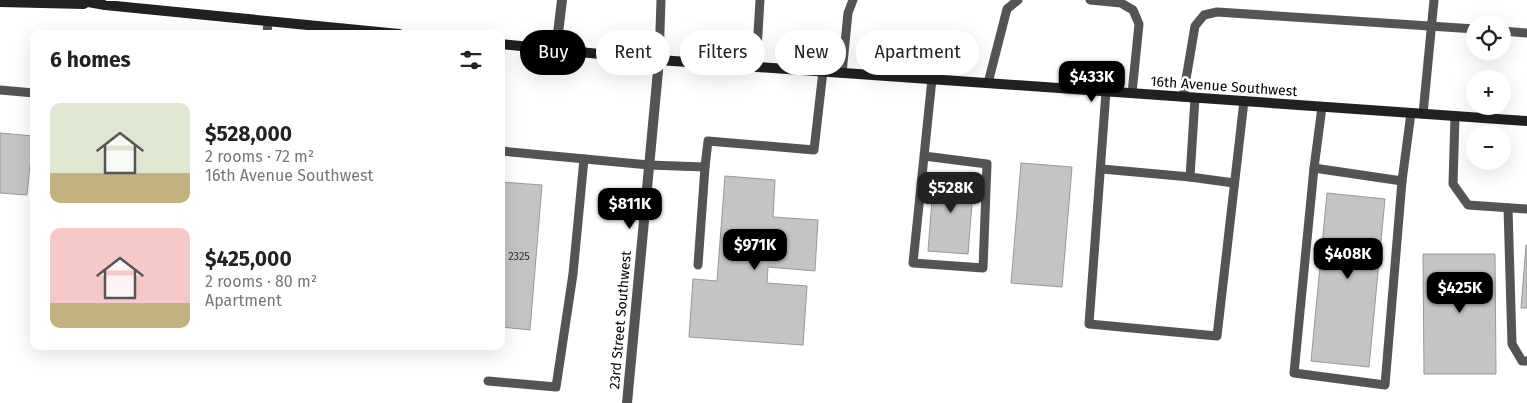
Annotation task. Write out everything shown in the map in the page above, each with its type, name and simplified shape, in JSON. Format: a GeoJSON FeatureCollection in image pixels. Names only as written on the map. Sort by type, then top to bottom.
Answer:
{"type":"FeatureCollection","features":[{"type":"Feature","properties":{"kind":"main road"},"geometry":{"type":"LineString","coordinates":[[77,0],[338,30]]}},
{"type":"Feature","properties":{"kind":"main road"},"geometry":{"type":"LineString","coordinates":[[0,2],[105,4]]}},
{"type":"Feature","properties":{"kind":"main road","name":"16th Avenue Southwest"},"geometry":{"type":"LineString","coordinates":[[505,44],[520,46]]}},
{"type":"Feature","properties":{"kind":"main road","name":"16th Avenue Southwest"},"geometry":{"type":"LineString","coordinates":[[846,72],[1527,121]]}},
{"type":"Feature","properties":{"kind":"street"},"geometry":{"type":"LineString","coordinates":[[558,30],[562,0]]}},
{"type":"Feature","properties":{"kind":"street","name":"23rd Street Southwest"},"geometry":{"type":"LineString","coordinates":[[627,403],[657,75]]}},
{"type":"Feature","properties":{"kind":"lane"},"geometry":{"type":"LineString","coordinates":[[660,30],[661,0]]}},
{"type":"Feature","properties":{"kind":"lane"},"geometry":{"type":"LineString","coordinates":[[758,30],[760,0]]}},
{"type":"Feature","properties":{"kind":"lane"},"geometry":{"type":"LineString","coordinates":[[846,33],[848,13],[853,0]]}},
{"type":"Feature","properties":{"kind":"lane"},"geometry":{"type":"LineString","coordinates":[[988,83],[1007,9],[1018,0]]}},
{"type":"Feature","properties":{"kind":"lane"},"geometry":{"type":"LineString","coordinates":[[1090,0],[1121,3],[1133,10],[1138,24],[1132,93]]}},
{"type":"Feature","properties":{"kind":"lane"},"geometry":{"type":"LineString","coordinates":[[1423,114],[1434,0]]}},
{"type":"Feature","properties":{"kind":"lane"},"geometry":{"type":"LineString","coordinates":[[1183,96],[1196,26],[1204,15],[1217,12],[1466,28]]}},
{"type":"Feature","properties":{"kind":"lane"},"geometry":{"type":"LineString","coordinates":[[267,30],[268,21]]}},
{"type":"Feature","properties":{"kind":"lane"},"geometry":{"type":"LineString","coordinates":[[1511,32],[1527,33]]}},
{"type":"Feature","properties":{"kind":"lane"},"geometry":{"type":"LineString","coordinates":[[698,266],[708,141],[814,150],[823,75]]}},
{"type":"Feature","properties":{"kind":"lane"},"geometry":{"type":"LineString","coordinates":[[924,156],[987,164],[983,268],[912,263],[932,79]]}},
{"type":"Feature","properties":{"kind":"lane"},"geometry":{"type":"LineString","coordinates":[[0,90],[30,93]]}},
{"type":"Feature","properties":{"kind":"lane"},"geometry":{"type":"LineString","coordinates":[[1106,91],[1102,169],[1089,324],[1216,336],[1244,101]]}},
{"type":"Feature","properties":{"kind":"lane"},"geometry":{"type":"LineString","coordinates":[[1190,177],[1196,98]]}},
{"type":"Feature","properties":{"kind":"lane"},"geometry":{"type":"LineString","coordinates":[[1322,106],[1294,373],[1385,385],[1402,181],[1411,113]]}},
{"type":"Feature","properties":{"kind":"lane"},"geometry":{"type":"LineString","coordinates":[[1455,116],[1453,184],[1468,205],[1527,209]]}},
{"type":"Feature","properties":{"kind":"lane"},"geometry":{"type":"LineString","coordinates":[[505,150],[648,165],[705,167]]}},
{"type":"Feature","properties":{"kind":"lane"},"geometry":{"type":"LineString","coordinates":[[488,382],[556,387],[573,274],[584,159]]}},
{"type":"Feature","properties":{"kind":"lane"},"geometry":{"type":"LineString","coordinates":[[1314,168],[1402,181]]}},
{"type":"Feature","properties":{"kind":"lane"},"geometry":{"type":"LineString","coordinates":[[1102,169],[1234,183]]}},
{"type":"Feature","properties":{"kind":"lane"},"geometry":{"type":"LineString","coordinates":[[1508,208],[1512,344],[1522,361],[1527,360]]}},
{"type":"Feature","properties":{"kind":"building"},"geometry":{"type":"Polygon","coordinates":[[[0,133],[30,136],[30,166],[27,195],[0,193],[0,133]]]}},
{"type":"Feature","properties":{"kind":"building"},"geometry":{"type":"Polygon","coordinates":[[[1021,163],[1072,167],[1062,287],[1011,283],[1021,163]]]}},
{"type":"Feature","properties":{"kind":"building"},"geometry":{"type":"Polygon","coordinates":[[[934,175],[974,178],[968,254],[928,251],[934,175]]]}},
{"type":"Feature","properties":{"kind":"building"},"geometry":{"type":"Polygon","coordinates":[[[725,176],[775,180],[773,217],[818,220],[815,271],[768,267],[767,283],[807,286],[803,345],[689,337],[693,279],[717,281],[725,176]]]}},
{"type":"Feature","properties":{"kind":"building"},"geometry":{"type":"Polygon","coordinates":[[[505,182],[542,185],[530,330],[505,327],[505,182]]]}},
{"type":"Feature","properties":{"kind":"building"},"geometry":{"type":"Polygon","coordinates":[[[1327,193],[1385,199],[1369,367],[1311,361],[1327,193]]]}},
{"type":"Feature","properties":{"kind":"building"},"geometry":{"type":"Polygon","coordinates":[[[1526,245],[1527,308],[1521,308],[1526,245]]]}},
{"type":"Feature","properties":{"kind":"building"},"geometry":{"type":"Polygon","coordinates":[[[1423,254],[1495,254],[1496,374],[1424,374],[1423,254]]]}}]}
